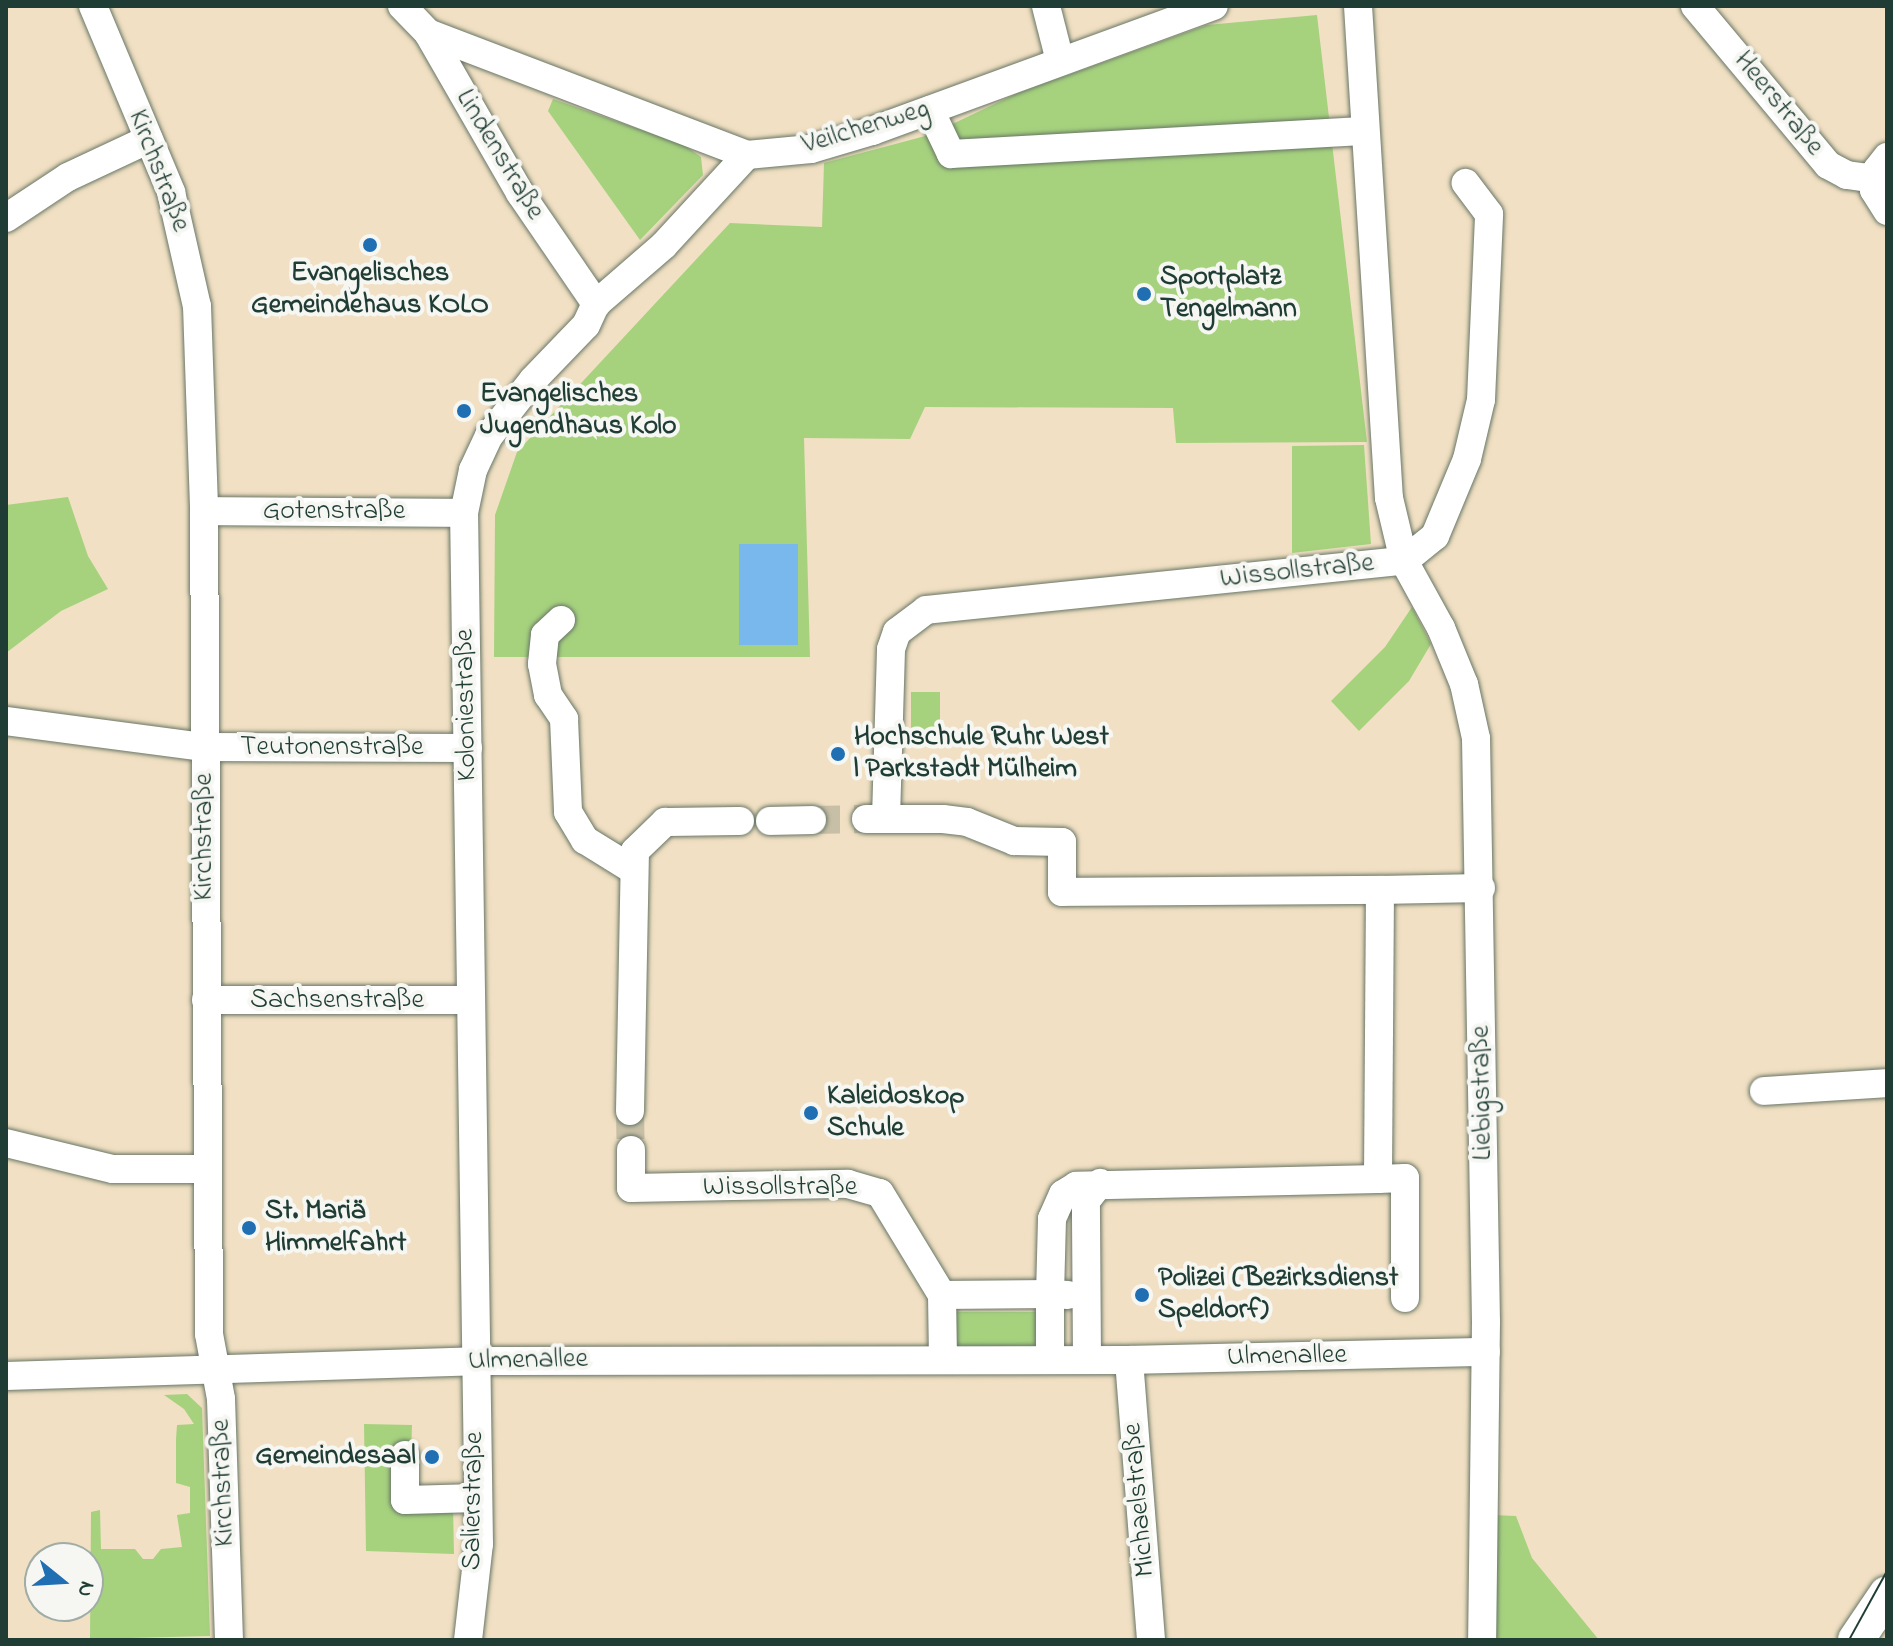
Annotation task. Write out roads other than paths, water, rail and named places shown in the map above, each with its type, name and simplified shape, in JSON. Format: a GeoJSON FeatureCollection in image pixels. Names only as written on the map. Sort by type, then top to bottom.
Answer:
{"type":"FeatureCollection","features":[{"type":"Feature","properties":{"kind":"main road"},"geometry":{"type":"LineString","coordinates":[[1856,1640],[1883,1594]]}},
{"type":"Feature","properties":{"kind":"street","name":"Kirchstraße"},"geometry":{"type":"LineString","coordinates":[[81,6],[107,49],[171,192],[197,306],[204,511],[209,1334],[221,1399],[229,1640]]}},
{"type":"Feature","properties":{"kind":"street","name":"Kirchstraße"},"geometry":{"type":"LineString","coordinates":[[93,6],[107,49]]}},
{"type":"Feature","properties":{"kind":"street","name":"Lindenstraße"},"geometry":{"type":"LineString","coordinates":[[402,6],[428,33],[520,193],[596,304]]}},
{"type":"Feature","properties":{"kind":"street"},"geometry":{"type":"LineString","coordinates":[[1046,6],[1060,61]]}},
{"type":"Feature","properties":{"kind":"street","name":"Veilchenweg"},"geometry":{"type":"LineString","coordinates":[[428,33],[747,155],[811,149],[930,110],[1214,6]]}},
{"type":"Feature","properties":{"kind":"street","name":"Wissollstraße"},"geometry":{"type":"LineString","coordinates":[[1358,6],[1362,131],[1389,498],[1404,561],[926,610],[907,622],[891,649],[876,818],[967,822],[1014,841],[1062,842],[1062,892],[1380,890]]}},
{"type":"Feature","properties":{"kind":"street","name":"Heerstraße"},"geometry":{"type":"LineString","coordinates":[[1695,6],[1828,165],[1881,168],[1877,200],[1887,211]]}},
{"type":"Feature","properties":{"kind":"street"},"geometry":{"type":"LineString","coordinates":[[930,110],[951,154],[1362,131]]}},
{"type":"Feature","properties":{"kind":"street"},"geometry":{"type":"LineString","coordinates":[[6,218],[68,177],[149,139]]}},
{"type":"Feature","properties":{"kind":"street","name":"Koloniestraße"},"geometry":{"type":"LineString","coordinates":[[475,1361],[464,513],[473,470],[489,436],[533,380],[586,325],[596,304],[664,245],[747,155]]}},
{"type":"Feature","properties":{"kind":"street"},"geometry":{"type":"LineString","coordinates":[[1404,561],[1435,536],[1467,459],[1481,400],[1489,214],[1466,183]]}},
{"type":"Feature","properties":{"kind":"street","name":"Gotenstraße"},"geometry":{"type":"LineString","coordinates":[[204,511],[464,513]]}},
{"type":"Feature","properties":{"kind":"street","name":"Liebigstraße"},"geometry":{"type":"LineString","coordinates":[[1404,561],[1441,628],[1464,684],[1476,738],[1481,888],[1486,1352],[1482,1640]]}},
{"type":"Feature","properties":{"kind":"street"},"geometry":{"type":"LineString","coordinates":[[561,620],[545,635],[542,664],[548,695],[564,719],[568,812],[585,840],[632,869]]}},
{"type":"Feature","properties":{"kind":"street","name":"Teutonenstraße"},"geometry":{"type":"LineString","coordinates":[[6,721],[204,747],[468,748]]}},
{"type":"Feature","properties":{"kind":"street"},"geometry":{"type":"LineString","coordinates":[[770,821],[812,820]]}},
{"type":"Feature","properties":{"kind":"street"},"geometry":{"type":"LineString","coordinates":[[630,1111],[632,869],[641,842],[665,822],[740,821]]}},
{"type":"Feature","properties":{"kind":"street"},"geometry":{"type":"LineString","coordinates":[[1378,1179],[1380,890],[1481,888]]}},
{"type":"Feature","properties":{"kind":"street","name":"Sachsenstraße"},"geometry":{"type":"LineString","coordinates":[[206,1000],[469,1000]]}},
{"type":"Feature","properties":{"kind":"street"},"geometry":{"type":"LineString","coordinates":[[1764,1091],[1887,1083]]}},
{"type":"Feature","properties":{"kind":"street"},"geometry":{"type":"LineString","coordinates":[[6,1143],[113,1169],[207,1169]]}},
{"type":"Feature","properties":{"kind":"street","name":"Wissollstraße"},"geometry":{"type":"LineString","coordinates":[[631,1150],[631,1188],[848,1184],[880,1193],[942,1295]]}},
{"type":"Feature","properties":{"kind":"street"},"geometry":{"type":"LineString","coordinates":[[1050,1358],[1050,1230],[1058,1203],[1076,1186],[1100,1183],[1405,1178],[1405,1298]]}},
{"type":"Feature","properties":{"kind":"street"},"geometry":{"type":"LineString","coordinates":[[1087,1359],[1089,1295],[1086,1201],[1100,1183]]}},
{"type":"Feature","properties":{"kind":"street"},"geometry":{"type":"LineString","coordinates":[[943,1356],[942,1295],[1089,1295]]}},
{"type":"Feature","properties":{"kind":"street","name":"Ulmenallee"},"geometry":{"type":"LineString","coordinates":[[6,1376],[475,1361],[943,1356],[1129,1360],[1486,1352]]}},
{"type":"Feature","properties":{"kind":"street","name":"Michaelstraße"},"geometry":{"type":"LineString","coordinates":[[1129,1360],[1151,1640]]}},
{"type":"Feature","properties":{"kind":"street","name":"Salierstraße"},"geometry":{"type":"LineString","coordinates":[[468,1640],[479,1544],[475,1361]]}},
{"type":"Feature","properties":{"kind":"street"},"geometry":{"type":"LineString","coordinates":[[405,1455],[405,1500],[478,1498]]}},
{"type":"Feature","properties":{"kind":"water"},"geometry":{"type":"Polygon","coordinates":[[[739,544],[798,544],[798,645],[739,645],[739,544]]]}},
{"type":"Feature","properties":{"kind":"tunnel"},"geometry":{"type":"LineString","coordinates":[[812,820],[866,819]]}},
{"type":"Feature","properties":{"kind":"tunnel"},"geometry":{"type":"LineString","coordinates":[[630,1111],[631,1150]]}},
{"type":"Feature","properties":{"kind":"tram line"},"geometry":{"type":"LineString","coordinates":[[1849,1640],[1887,1571]]}},
{"type":"Feature","properties":{"kind":"place","name":"Evangelisches Gemeindehaus KOLO"},"geometry":{"type":"Point","coordinates":[370,245]}},
{"type":"Feature","properties":{"kind":"place","name":"Sportplatz Tengelmann"},"geometry":{"type":"Point","coordinates":[1144,294]}},
{"type":"Feature","properties":{"kind":"place","name":"Evangelisches Jugendhaus Kolo"},"geometry":{"type":"Point","coordinates":[464,411]}},
{"type":"Feature","properties":{"kind":"place","name":"Hochschule Ruhr West | Parkstadt Mülheim"},"geometry":{"type":"Point","coordinates":[838,754]}},
{"type":"Feature","properties":{"kind":"place","name":"Kaleidoskop Schule"},"geometry":{"type":"Point","coordinates":[811,1113]}},
{"type":"Feature","properties":{"kind":"place","name":"St. Mariä Himmelfahrt"},"geometry":{"type":"Point","coordinates":[249,1228]}},
{"type":"Feature","properties":{"kind":"place","name":"Polizei (Bezirksdienst Speldorf)"},"geometry":{"type":"Point","coordinates":[1142,1295]}},
{"type":"Feature","properties":{"kind":"place","name":"Gemeindesaal"},"geometry":{"type":"Point","coordinates":[432,1457]}}]}
